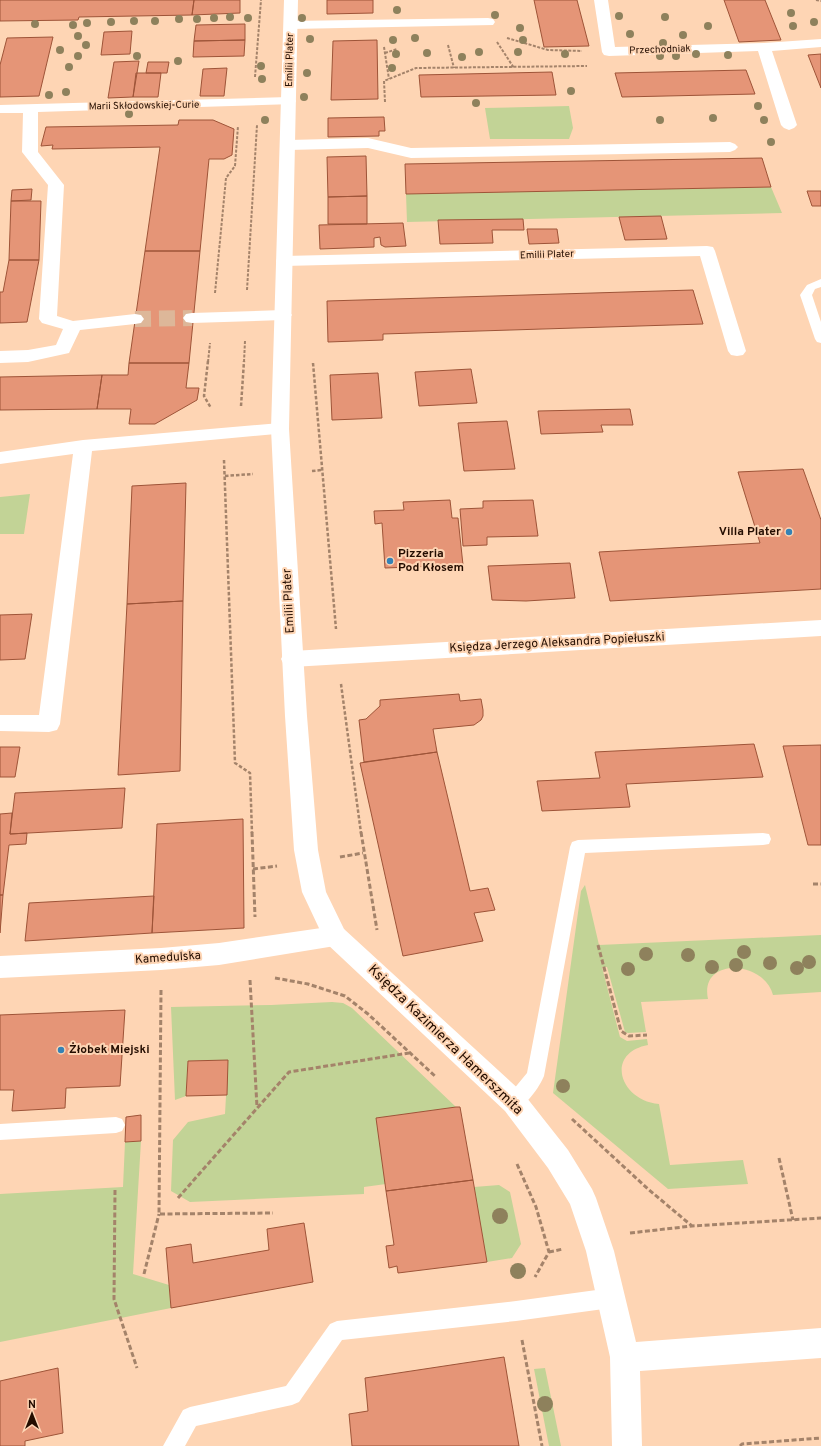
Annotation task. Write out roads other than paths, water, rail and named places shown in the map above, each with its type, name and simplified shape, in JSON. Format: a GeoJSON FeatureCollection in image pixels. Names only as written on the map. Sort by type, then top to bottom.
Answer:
{"type":"FeatureCollection","features":[{"type":"Feature","properties":{"kind":"street","name":"Emilii Plater"},"geometry":{"type":"LineString","coordinates":[[292,0],[290,25],[289,145],[284,261],[280,429],[292,659],[306,850],[314,892],[336,936]]}},
{"type":"Feature","properties":{"kind":"street","name":"Przechodniak"},"geometry":{"type":"LineString","coordinates":[[601,0],[609,52],[764,48],[821,42]]}},
{"type":"Feature","properties":{"kind":"street"},"geometry":{"type":"LineString","coordinates":[[290,25],[488,22]]}},
{"type":"Feature","properties":{"kind":"street"},"geometry":{"type":"LineString","coordinates":[[764,48],[788,124]]}},
{"type":"Feature","properties":{"kind":"street","name":"Marii Skłodowskiej-Curie"},"geometry":{"type":"LineString","coordinates":[[0,109],[252,108],[289,101]]}},
{"type":"Feature","properties":{"kind":"street"},"geometry":{"type":"LineString","coordinates":[[31,109],[30,152],[56,185],[48,319],[74,326],[107,321],[135,319]]}},
{"type":"Feature","properties":{"kind":"street"},"geometry":{"type":"LineString","coordinates":[[289,145],[368,143],[411,153],[730,147]]}},
{"type":"Feature","properties":{"kind":"street","name":"Emilii Plater"},"geometry":{"type":"LineString","coordinates":[[284,261],[707,251],[736,350]]}},
{"type":"Feature","properties":{"kind":"street"},"geometry":{"type":"LineString","coordinates":[[192,318],[283,316]]}},
{"type":"Feature","properties":{"kind":"street"},"geometry":{"type":"LineString","coordinates":[[0,357],[28,356],[64,349],[74,326]]}},
{"type":"Feature","properties":{"kind":"street"},"geometry":{"type":"LineString","coordinates":[[0,458],[83,446],[280,429]]}},
{"type":"Feature","properties":{"kind":"street"},"geometry":{"type":"LineString","coordinates":[[0,724],[49,724],[83,446]]}},
{"type":"Feature","properties":{"kind":"street","name":"Księdza Jerzego Aleksandra Popiełuszki"},"geometry":{"type":"LineString","coordinates":[[292,659],[821,628]]}},
{"type":"Feature","properties":{"kind":"street","name":"Kamedulska"},"geometry":{"type":"LineString","coordinates":[[0,967],[161,959],[219,954],[336,936]]}},
{"type":"Feature","properties":{"kind":"street","name":"Księdza Kazimierza Hamerszmita"},"geometry":{"type":"LineString","coordinates":[[336,936],[514,1102],[558,1159],[582,1198],[600,1251],[625,1357],[627,1446]]}},
{"type":"Feature","properties":{"kind":"street"},"geometry":{"type":"LineString","coordinates":[[625,1357],[821,1343]]}},
{"type":"Feature","properties":{"kind":"lane"},"geometry":{"type":"LineString","coordinates":[[821,282],[811,287],[806,295],[821,339]]}},
{"type":"Feature","properties":{"kind":"lane"},"geometry":{"type":"LineString","coordinates":[[514,1102],[535,1076],[578,847],[763,839]]}},
{"type":"Feature","properties":{"kind":"lane"},"geometry":{"type":"LineString","coordinates":[[0,1132],[116,1125]]}},
{"type":"Feature","properties":{"kind":"lane"},"geometry":{"type":"LineString","coordinates":[[173,1446],[190,1417],[292,1396],[337,1331],[516,1311],[611,1298]]}},
{"type":"Feature","properties":{"kind":"tunnel"},"geometry":{"type":"LineString","coordinates":[[135,319],[192,318]]}},
{"type":"Feature","properties":{"kind":"place","name":"Villa Plater"},"geometry":{"type":"Point","coordinates":[789,532]}},
{"type":"Feature","properties":{"kind":"place","name":"Pizzeria Pod Kłosem"},"geometry":{"type":"Point","coordinates":[390,561]}},
{"type":"Feature","properties":{"kind":"place","name":"Żłobek Miejski"},"geometry":{"type":"Point","coordinates":[61,1050]}}]}
